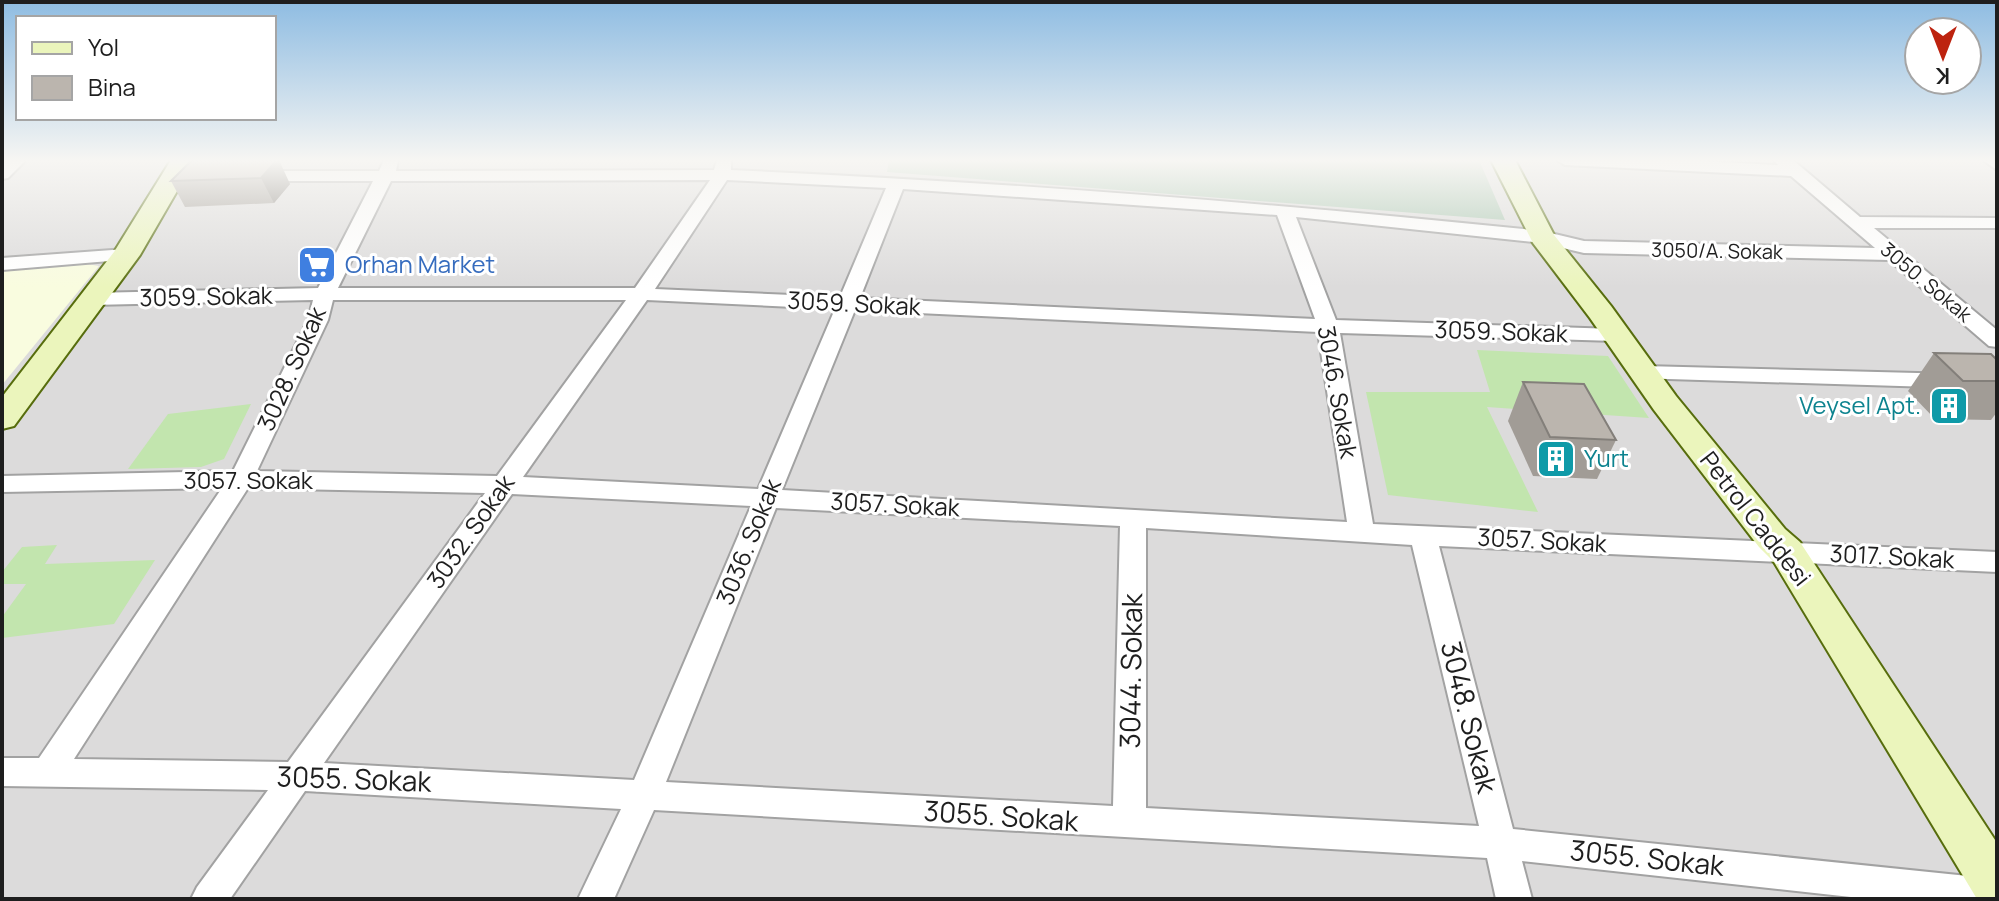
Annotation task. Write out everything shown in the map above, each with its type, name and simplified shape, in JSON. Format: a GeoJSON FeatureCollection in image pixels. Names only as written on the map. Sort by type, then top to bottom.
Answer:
{"type":"FeatureCollection","features":[{"type":"Feature","properties":{"kind":"street"},"geometry":{"type":"LineString","coordinates":[[2,419],[126,255],[162,202]]}},
{"type":"Feature","properties":{"kind":"street","name":"3028. Sokak"},"geometry":{"type":"LineString","coordinates":[[48,772],[241,479],[371,202]]}},
{"type":"Feature","properties":{"kind":"street","name":"3032. Sokak"},"geometry":{"type":"LineString","coordinates":[[209,899],[641,294],[701,202]]}},
{"type":"Feature","properties":{"kind":"street","name":"3036. Sokak"},"geometry":{"type":"LineString","coordinates":[[596,899],[645,793],[889,202]]}},
{"type":"Feature","properties":{"kind":"street","name":"3050/A. Sokak"},"geometry":{"type":"LineString","coordinates":[[1170,202],[1284,210],[1542,237],[1584,247],[1893,254]]}},
{"type":"Feature","properties":{"kind":"street","name":"Petrol Caddesi"},"geometry":{"type":"LineString","coordinates":[[1524,202],[1542,237],[1601,312],[1615,335],[1762,526],[1787,552],[1997,886]]}},
{"type":"Feature","properties":{"kind":"street","name":"3050. Sokak"},"geometry":{"type":"LineString","coordinates":[[1830,202],[1997,341]]}},
{"type":"Feature","properties":{"kind":"street","name":"3046. Sokak"},"geometry":{"type":"LineString","coordinates":[[1284,210],[1328,326],[1361,532]]}},
{"type":"Feature","properties":{"kind":"street"},"geometry":{"type":"LineString","coordinates":[[1854,222],[1997,223]]}},
{"type":"Feature","properties":{"kind":"street"},"geometry":{"type":"LineString","coordinates":[[2,264],[126,255]]}},
{"type":"Feature","properties":{"kind":"street","name":"3059. Sokak"},"geometry":{"type":"LineString","coordinates":[[92,299],[325,294],[641,294],[1328,326],[1615,335]]}},
{"type":"Feature","properties":{"kind":"street"},"geometry":{"type":"LineString","coordinates":[[1644,373],[1997,382]]}},
{"type":"Feature","properties":{"kind":"street","name":"3057. Sokak"},"geometry":{"type":"LineString","coordinates":[[2,484],[241,479],[505,485],[1423,536],[1787,552]]}},
{"type":"Feature","properties":{"kind":"street","name":"3044. Sokak"},"geometry":{"type":"LineString","coordinates":[[1129,824],[1133,519]]}},
{"type":"Feature","properties":{"kind":"street","name":"3048. Sokak"},"geometry":{"type":"LineString","coordinates":[[1423,536],[1514,899]]}},
{"type":"Feature","properties":{"kind":"street","name":"3017. Sokak"},"geometry":{"type":"LineString","coordinates":[[1787,552],[1997,562]]}},
{"type":"Feature","properties":{"kind":"street","name":"3055. Sokak"},"geometry":{"type":"LineString","coordinates":[[2,772],[298,776],[1500,843],[1997,896]]}},
{"type":"Feature","properties":{"kind":"shaded area"},"geometry":{"type":"Polygon","coordinates":[[[2,202],[1997,202],[1997,899],[2,899],[2,202]]]}},
{"type":"Feature","properties":{"kind":"shaded area"},"geometry":{"type":"Polygon","coordinates":[[[1274,202],[1497,202],[1505,220],[1274,202]]]}},
{"type":"Feature","properties":{"kind":"shaded area"},"geometry":{"type":"Polygon","coordinates":[[[81,263],[99,266],[2,385],[2,271],[81,263]]]}},
{"type":"Feature","properties":{"kind":"green space"},"geometry":{"type":"Polygon","coordinates":[[[1477,350],[1608,356],[1649,418],[1487,407],[1538,512],[1388,495],[1366,392],[1490,392],[1477,350]]]}},
{"type":"Feature","properties":{"kind":"green space"},"geometry":{"type":"Polygon","coordinates":[[[251,404],[224,459],[201,467],[128,469],[168,414],[251,404]]]}},
{"type":"Feature","properties":{"kind":"green space"},"geometry":{"type":"Polygon","coordinates":[[[57,545],[45,564],[155,560],[114,624],[2,638],[2,617],[26,584],[2,584],[2,572],[22,547],[57,545]]]}},
{"type":"Feature","properties":{"kind":"building"},"geometry":{"type":"Polygon","coordinates":[[[1934,353],[1991,354],[1997,360],[1997,381],[1963,381],[1934,353]]]}},
{"type":"Feature","properties":{"kind":"building"},"geometry":{"type":"Polygon","coordinates":[[[1523,382],[1584,384],[1616,440],[1550,437],[1523,382]]]}},
{"type":"Feature","properties":{"kind":"place","name":"Orhan Market"},"geometry":{"type":"Point","coordinates":[317,265]}},
{"type":"Feature","properties":{"kind":"place","name":"Veysel Apt."},"geometry":{"type":"Point","coordinates":[1949,406]}},
{"type":"Feature","properties":{"kind":"place","name":"Yurt"},"geometry":{"type":"Point","coordinates":[1556,459]}}]}
